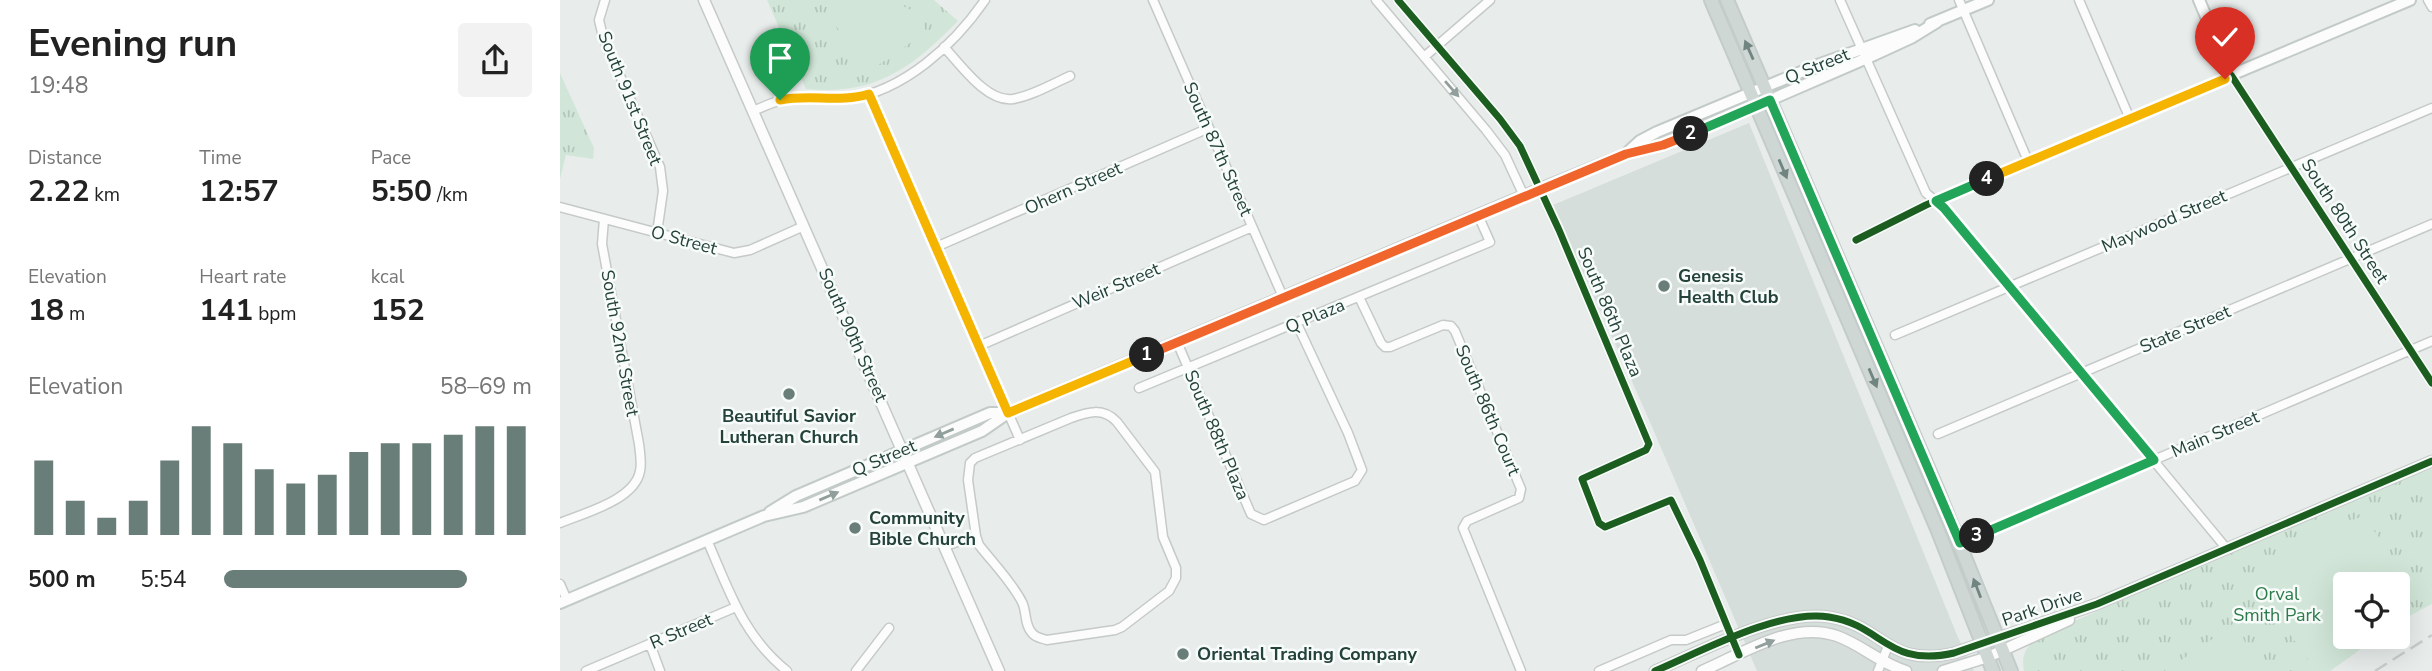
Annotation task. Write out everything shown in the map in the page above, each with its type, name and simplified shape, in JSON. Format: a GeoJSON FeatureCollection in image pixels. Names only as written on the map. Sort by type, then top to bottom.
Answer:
{"type":"FeatureCollection","features":[{"type":"Feature","properties":{"kind":"main road"},"geometry":{"type":"LineString","coordinates":[[1711,0],[1938,531],[1993,671]]}},
{"type":"Feature","properties":{"kind":"main road"},"geometry":{"type":"LineString","coordinates":[[1727,0],[1960,543],[2011,671]]}},
{"type":"Feature","properties":{"kind":"main road","name":"Q Street"},"geometry":{"type":"LineString","coordinates":[[764,516],[803,507],[982,431],[1008,413],[1478,215],[1626,154],[1663,145],[1757,106],[1768,94],[1937,22],[1962,5],[1989,0]]}},
{"type":"Feature","properties":{"kind":"main road","name":"South 80th Street"},"geometry":{"type":"LineString","coordinates":[[2199,0],[2231,75]]}},
{"type":"Feature","properties":{"kind":"main road"},"geometry":{"type":"LineString","coordinates":[[2231,75],[2410,0]]}},
{"type":"Feature","properties":{"kind":"main road","name":"Q Street"},"geometry":{"type":"LineString","coordinates":[[1626,154],[1640,141],[1657,132],[1751,93],[1768,94]]}},
{"type":"Feature","properties":{"kind":"main road","name":"Q Street"},"geometry":{"type":"LineString","coordinates":[[564,601],[764,516],[796,496],[990,413],[1008,413]]}},
{"type":"Feature","properties":{"kind":"street","name":"South 90th Street"},"geometry":{"type":"LineString","coordinates":[[704,0],[999,671]]}},
{"type":"Feature","properties":{"kind":"street"},"geometry":{"type":"LineString","coordinates":[[753,111],[788,99],[843,99],[869,94],[895,83],[944,47],[985,0]]}},
{"type":"Feature","properties":{"kind":"street","name":"South 87th Street"},"geometry":{"type":"LineString","coordinates":[[1153,0],[1283,297]]}},
{"type":"Feature","properties":{"kind":"street"},"geometry":{"type":"LineString","coordinates":[[1376,0],[1505,155],[1524,196]]}},
{"type":"Feature","properties":{"kind":"street","name":"South 86th Plaza"},"geometry":{"type":"LineString","coordinates":[[1398,0],[1520,146],[1645,432],[1649,448],[1582,479],[1602,527],[1671,500],[1726,624]]}},
{"type":"Feature","properties":{"kind":"street"},"geometry":{"type":"LineString","coordinates":[[1424,57],[1490,0]]}},
{"type":"Feature","properties":{"kind":"street"},"geometry":{"type":"LineString","coordinates":[[1840,0],[1923,189],[1944,208],[2227,549]]}},
{"type":"Feature","properties":{"kind":"street"},"geometry":{"type":"LineString","coordinates":[[2079,0],[2130,119]]}},
{"type":"Feature","properties":{"kind":"street"},"geometry":{"type":"LineString","coordinates":[[2428,0],[2432,7]]}},
{"type":"Feature","properties":{"kind":"street","name":"South 91st Street"},"geometry":{"type":"LineString","coordinates":[[604,3],[599,20],[603,37],[660,167],[663,191],[657,233]]}},
{"type":"Feature","properties":{"kind":"street"},"geometry":{"type":"LineString","coordinates":[[1962,5],[2028,162]]}},
{"type":"Feature","properties":{"kind":"street"},"geometry":{"type":"LineString","coordinates":[[1399,25],[1409,13]]}},
{"type":"Feature","properties":{"kind":"street"},"geometry":{"type":"LineString","coordinates":[[944,47],[988,93],[998,99],[1017,98],[1070,76]]}},
{"type":"Feature","properties":{"kind":"street"},"geometry":{"type":"LineString","coordinates":[[1856,240],[1936,201],[2231,75]]}},
{"type":"Feature","properties":{"kind":"street","name":"South 80th Street"},"geometry":{"type":"LineString","coordinates":[[2231,75],[2432,383]]}},
{"type":"Feature","properties":{"kind":"street"},"geometry":{"type":"LineString","coordinates":[[869,94],[1020,440]]}},
{"type":"Feature","properties":{"kind":"street"},"geometry":{"type":"LineString","coordinates":[[1477,119],[1490,108]]}},
{"type":"Feature","properties":{"kind":"street","name":"Maywood Street"},"geometry":{"type":"LineString","coordinates":[[1895,335],[2432,108]]}},
{"type":"Feature","properties":{"kind":"street","name":"Ohern Street"},"geometry":{"type":"LineString","coordinates":[[936,247],[1209,128]]}},
{"type":"Feature","properties":{"kind":"street"},"geometry":{"type":"LineString","coordinates":[[1509,165],[1525,158]]}},
{"type":"Feature","properties":{"kind":"street","name":"O Street"},"geometry":{"type":"LineString","coordinates":[[560,207],[734,253],[750,250],[804,226]]}},
{"type":"Feature","properties":{"kind":"street","name":"Q Plaza"},"geometry":{"type":"LineString","coordinates":[[1139,388],[1490,242],[1478,215]]}},
{"type":"Feature","properties":{"kind":"street","name":"South 92nd Street"},"geometry":{"type":"LineString","coordinates":[[560,523],[627,493],[637,481],[641,466],[601,244],[604,219]]}},
{"type":"Feature","properties":{"kind":"street","name":"State Street"},"geometry":{"type":"LineString","coordinates":[[1938,433],[2432,224]]}},
{"type":"Feature","properties":{"kind":"street","name":"Weir Street"},"geometry":{"type":"LineString","coordinates":[[979,346],[1252,227]]}},
{"type":"Feature","properties":{"kind":"street","name":"South 86th Court"},"geometry":{"type":"LineString","coordinates":[[1359,297],[1385,347],[1443,325],[1451,326],[1455,331],[1521,489],[1519,498],[1464,525],[1464,533],[1521,671]]}},
{"type":"Feature","properties":{"kind":"street","name":"South 88th Plaza"},"geometry":{"type":"LineString","coordinates":[[1177,342],[1251,514],[1264,520],[1355,481],[1361,475],[1362,465],[1297,324]]}},
{"type":"Feature","properties":{"kind":"street","name":"Main Street"},"geometry":{"type":"LineString","coordinates":[[1960,543],[2432,341]]}},
{"type":"Feature","properties":{"kind":"street"},"geometry":{"type":"LineString","coordinates":[[1100,411],[1111,416],[1155,472],[1163,537],[1173,560],[1176,578],[1169,591],[1122,627],[1089,635],[1046,640],[1031,632],[1026,624],[1024,606],[979,545],[976,537],[968,480],[970,463],[975,458],[1087,412],[1100,411]]}},
{"type":"Feature","properties":{"kind":"street","name":"Park Drive"},"geometry":{"type":"LineString","coordinates":[[1944,671],[1988,657],[2001,645],[2432,461]]}},
{"type":"Feature","properties":{"kind":"street"},"geometry":{"type":"LineString","coordinates":[[945,546],[976,537]]}},
{"type":"Feature","properties":{"kind":"street"},"geometry":{"type":"LineString","coordinates":[[708,540],[743,622],[757,643],[787,671]]}},
{"type":"Feature","properties":{"kind":"street"},"geometry":{"type":"LineString","coordinates":[[560,584],[564,601]]}},
{"type":"Feature","properties":{"kind":"street","name":"R Street"},"geometry":{"type":"LineString","coordinates":[[586,671],[736,607]]}},
{"type":"Feature","properties":{"kind":"street","name":"Park Drive"},"geometry":{"type":"LineString","coordinates":[[1656,671],[1780,620],[1820,616],[1850,623],[1888,646],[1920,657],[1948,654],[1983,645],[2001,645]]}},
{"type":"Feature","properties":{"kind":"street"},"geometry":{"type":"LineString","coordinates":[[1599,671],[1671,640],[1686,640],[1726,624],[1739,655]]}},
{"type":"Feature","properties":{"kind":"street"},"geometry":{"type":"LineString","coordinates":[[856,671],[889,628]]}},
{"type":"Feature","properties":{"kind":"street"},"geometry":{"type":"LineString","coordinates":[[1702,671],[1791,634],[1819,632],[1846,640],[1880,666],[1906,671]]}},
{"type":"Feature","properties":{"kind":"street"},"geometry":{"type":"LineString","coordinates":[[650,644],[660,671]]}},
{"type":"Feature","properties":{"kind":"street"},"geometry":{"type":"LineString","coordinates":[[1880,666],[1888,646]]}},
{"type":"Feature","properties":{"kind":"shaded area"},"geometry":{"type":"Polygon","coordinates":[[[1749,123],[1974,671],[1757,671],[1553,205],[1749,123]]]}},
{"type":"Feature","properties":{"kind":"green space"},"geometry":{"type":"Polygon","coordinates":[[[767,0],[934,0],[958,21],[925,52],[891,75],[852,88],[806,89],[767,0]]]}},
{"type":"Feature","properties":{"kind":"green space"},"geometry":{"type":"Polygon","coordinates":[[[849,0],[874,0],[907,8],[916,13],[926,32],[874,68],[865,66],[828,15],[849,0]]]}},
{"type":"Feature","properties":{"kind":"green space"},"geometry":{"type":"Polygon","coordinates":[[[560,73],[594,148],[593,159],[566,155],[560,179],[560,73]]]}},
{"type":"Feature","properties":{"kind":"green space","name":"Orval Smith Park"},"geometry":{"type":"Polygon","coordinates":[[[2432,465],[2432,604],[2410,616],[2410,572],[2333,572],[2333,649],[2360,649],[2330,671],[2024,671],[2026,650],[2047,633],[2432,465]]]}},
{"type":"Feature","properties":{"kind":"green space"},"geometry":{"type":"Polygon","coordinates":[[[2363,516],[2385,545],[2393,572],[2333,572],[2333,649],[2360,649],[2330,671],[2316,671],[2255,581],[2258,564],[2276,554],[2318,539],[2318,533],[2363,516]]]}},
{"type":"Feature","properties":{"kind":"green space"},"geometry":{"type":"Polygon","coordinates":[[[2236,623],[2259,671],[2165,671],[2236,623]]]}},
{"type":"Feature","properties":{"kind":"railway"},"geometry":{"type":"LineString","coordinates":[[2375,671],[2432,635]]}},
{"type":"Feature","properties":{"kind":"cycle path"},"geometry":{"type":"LineString","coordinates":[[1398,0],[1520,146],[1559,230],[1649,444],[1646,450],[1582,479],[1599,523],[1605,527],[1671,500],[1700,560],[1739,655]]}},
{"type":"Feature","properties":{"kind":"cycle path"},"geometry":{"type":"LineString","coordinates":[[1856,240],[1926,205],[2231,75],[2432,383]]}},
{"type":"Feature","properties":{"kind":"cycle path"},"geometry":{"type":"LineString","coordinates":[[1655,671],[1764,625],[1809,616],[1847,621],[1887,644],[1914,655],[1954,653],[2097,604],[2432,461]]}},
{"type":"Feature","properties":{"kind":"place","name":"Genesis Health Club"},"geometry":{"type":"Point","coordinates":[1664,286]}},
{"type":"Feature","properties":{"kind":"place","name":"Beautiful Savior Lutheran Church"},"geometry":{"type":"Point","coordinates":[789,394]}},
{"type":"Feature","properties":{"kind":"place","name":"Community Bible Church"},"geometry":{"type":"Point","coordinates":[855,528]}},
{"type":"Feature","properties":{"kind":"place","name":"Oriental Trading Company"},"geometry":{"type":"Point","coordinates":[1183,654]}},
{"type":"Feature","properties":{"kind":"route"},"geometry":{"type":"LineString","coordinates":[[780,100],[843,99],[869,94],[1008,413],[1626,154],[1663,145],[1770,100],[1960,543],[2154,460],[1936,201],[2225,79]]}}]}
